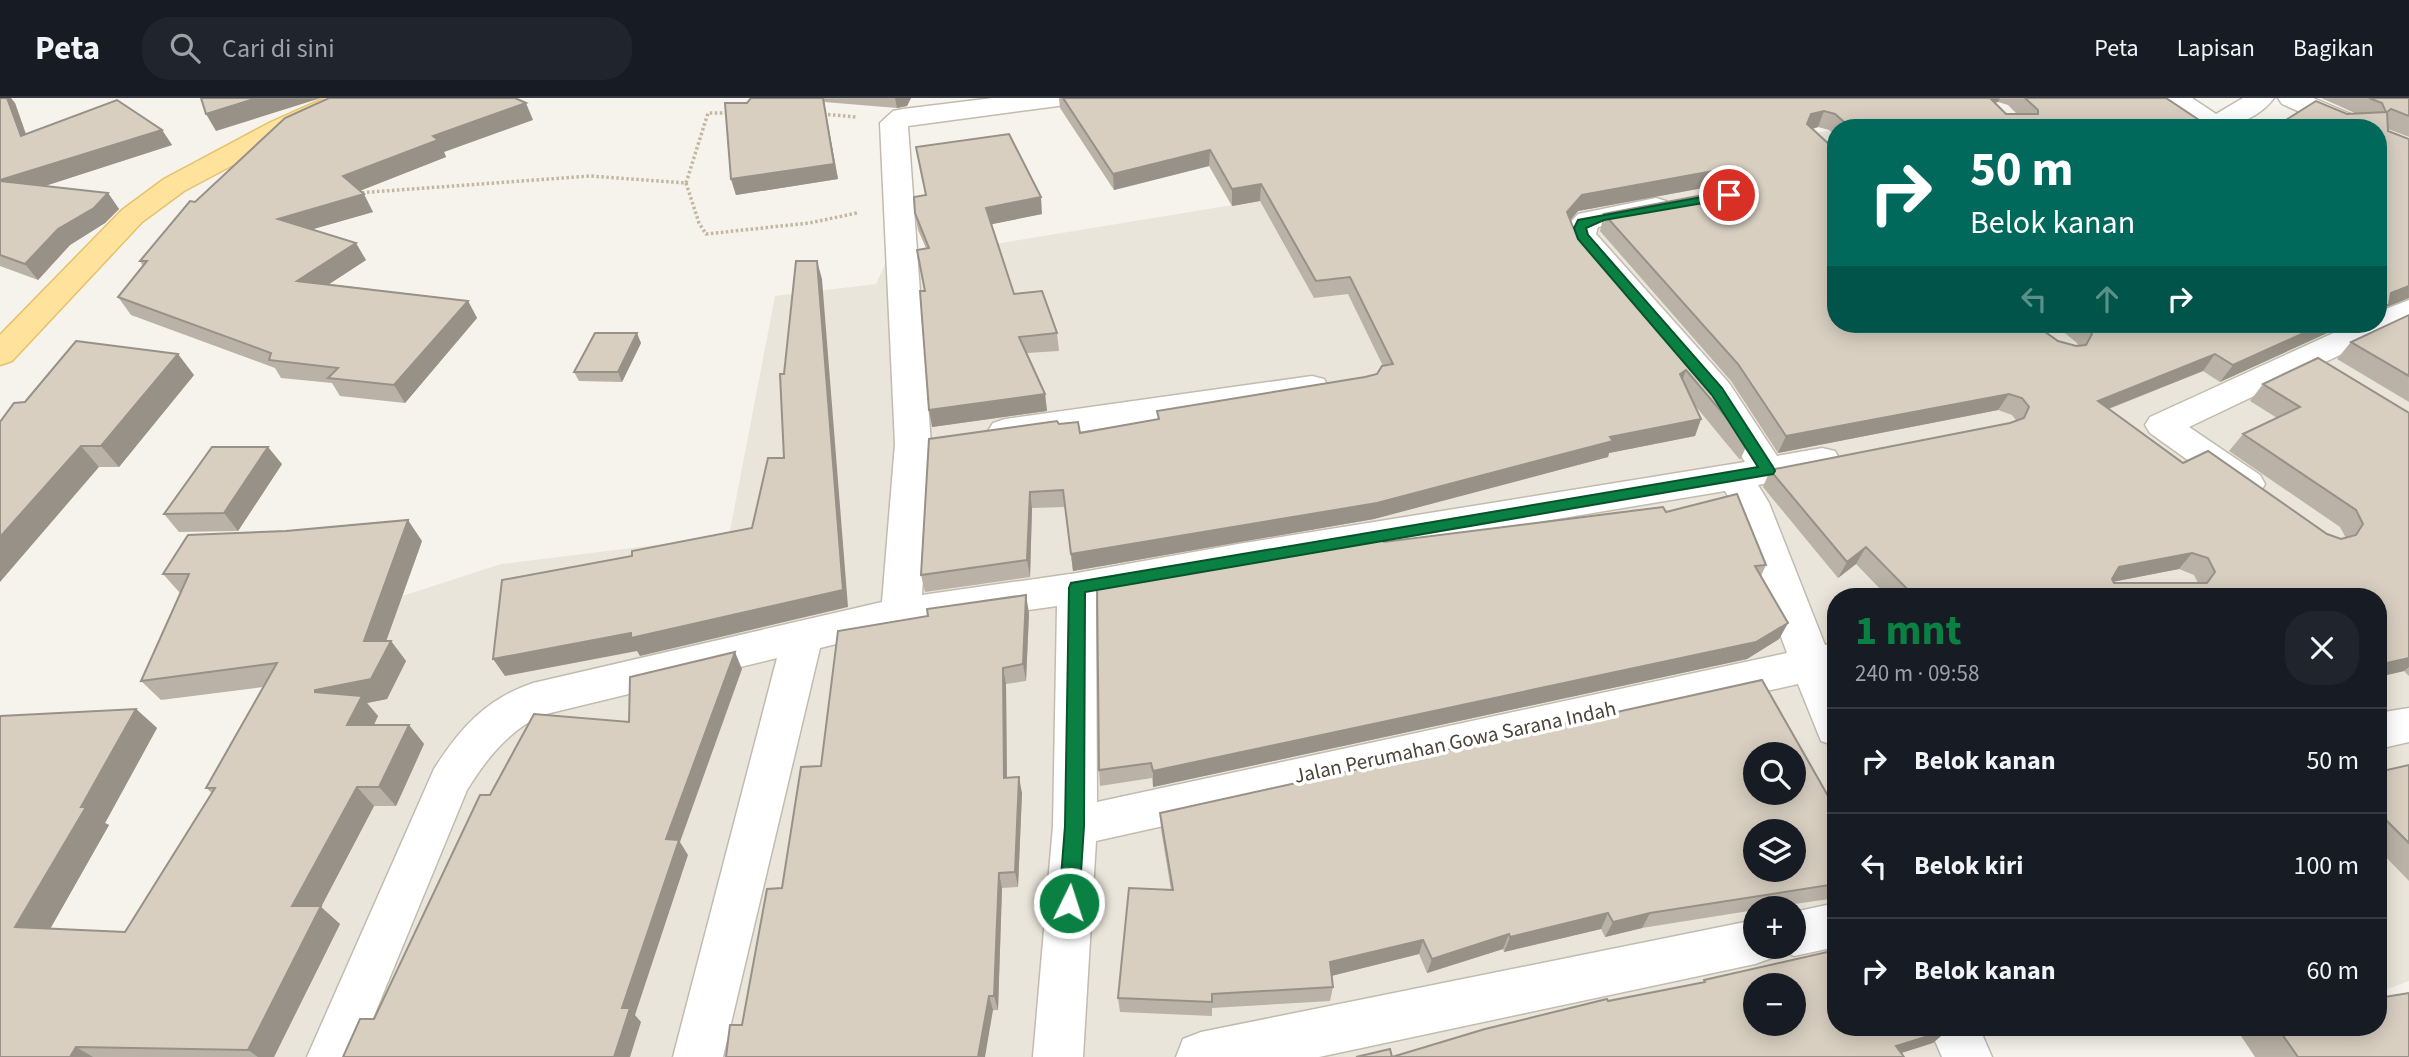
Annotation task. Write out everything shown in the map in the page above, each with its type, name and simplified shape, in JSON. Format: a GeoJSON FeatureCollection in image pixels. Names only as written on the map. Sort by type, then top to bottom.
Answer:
{"type":"FeatureCollection","features":[{"type":"Feature","properties":{"kind":"main road"},"geometry":{"type":"LineString","coordinates":[[0,354],[132,216],[174,185],[281,128],[348,98]]}},
{"type":"Feature","properties":{"kind":"street"},"geometry":{"type":"LineString","coordinates":[[901,613],[926,442],[911,381],[894,127],[896,120],[1058,98]]}},
{"type":"Feature","properties":{"kind":"street"},"geometry":{"type":"LineString","coordinates":[[2174,98],[2202,119]]}},
{"type":"Feature","properties":{"kind":"street"},"geometry":{"type":"LineString","coordinates":[[2228,119],[2261,98]]}},
{"type":"Feature","properties":{"kind":"street"},"geometry":{"type":"LineString","coordinates":[[2291,98],[2339,119]]}},
{"type":"Feature","properties":{"kind":"street"},"geometry":{"type":"LineString","coordinates":[[1680,204],[1588,220],[1580,228],[1582,236],[1717,391],[1751,474],[1751,503],[1824,662]]}},
{"type":"Feature","properties":{"kind":"street"},"geometry":{"type":"LineString","coordinates":[[2387,320],[2409,310]]}},
{"type":"Feature","properties":{"kind":"street"},"geometry":{"type":"LineString","coordinates":[[2272,501],[2162,425],[2359,333]]}},
{"type":"Feature","properties":{"kind":"street"},"geometry":{"type":"LineString","coordinates":[[2305,358],[2339,379]]}},
{"type":"Feature","properties":{"kind":"street"},"geometry":{"type":"LineString","coordinates":[[980,435],[1349,382]]}},
{"type":"Feature","properties":{"kind":"street"},"geometry":{"type":"LineString","coordinates":[[332,1057],[449,782],[473,742],[503,713],[533,700],[901,613],[1077,588],[1238,558],[1751,474],[1863,452]]}},
{"type":"Feature","properties":{"kind":"street"},"geometry":{"type":"LineString","coordinates":[[1058,1057],[1074,826],[1077,588]]}},
{"type":"Feature","properties":{"kind":"street"},"geometry":{"type":"LineString","coordinates":[[698,1057],[803,638]]}},
{"type":"Feature","properties":{"kind":"street","name":"Jalan Perumahan Gowa Sarana Indah"},"geometry":{"type":"LineString","coordinates":[[1074,826],[1824,662]]}},
{"type":"Feature","properties":{"kind":"street"},"geometry":{"type":"LineString","coordinates":[[2387,729],[2409,725]]}},
{"type":"Feature","properties":{"kind":"street"},"geometry":{"type":"LineString","coordinates":[[1806,931],[1827,927]]}},
{"type":"Feature","properties":{"kind":"street"},"geometry":{"type":"LineString","coordinates":[[1201,1057],[1743,944]]}},
{"type":"Feature","properties":{"kind":"street"},"geometry":{"type":"LineString","coordinates":[[1958,1036],[1967,1057]]}},
{"type":"Feature","properties":{"kind":"path"},"geometry":{"type":"LineString","coordinates":[[735,113],[708,113],[686,183],[699,223],[706,234],[808,223],[857,213]]}},
{"type":"Feature","properties":{"kind":"path"},"geometry":{"type":"LineString","coordinates":[[817,113],[896,120]]}},
{"type":"Feature","properties":{"kind":"path"},"geometry":{"type":"LineString","coordinates":[[348,194],[590,176],[686,183]]}},
{"type":"Feature","properties":{"kind":"shaded area"},"geometry":{"type":"Polygon","coordinates":[[[1827,131],[1827,333],[2387,333],[2387,275],[2409,156],[2409,981],[2387,989],[2387,588],[1827,588],[1827,1036],[1982,1036],[1991,1057],[88,1057],[350,613],[501,564],[729,536],[775,296],[876,284],[886,262],[1275,198],[1827,131]]]}},
{"type":"Feature","properties":{"kind":"building"},"geometry":{"type":"Polygon","coordinates":[[[0,98],[7,98],[21,136],[117,100],[162,130],[0,180],[0,98]]]}},
{"type":"Feature","properties":{"kind":"building"},"geometry":{"type":"Polygon","coordinates":[[[201,98],[257,98],[206,114],[201,98]]]}},
{"type":"Feature","properties":{"kind":"building"},"geometry":{"type":"Polygon","coordinates":[[[329,98],[515,98],[526,103],[433,136],[438,140],[343,176],[364,194],[278,219],[356,243],[297,281],[468,301],[394,385],[328,378],[338,368],[269,360],[271,353],[118,297],[147,261],[140,261],[190,201],[195,202],[285,118],[329,98]]]}},
{"type":"Feature","properties":{"kind":"building"},"geometry":{"type":"Polygon","coordinates":[[[751,98],[823,98],[834,164],[731,179],[725,103],[747,103],[751,98]]]}},
{"type":"Feature","properties":{"kind":"building"},"geometry":{"type":"Polygon","coordinates":[[[1063,98],[1990,98],[2006,114],[2038,114],[2038,110],[2025,98],[2166,98],[2198,119],[1841,119],[1824,111],[1811,114],[1807,124],[1827,142],[1827,333],[2047,333],[2058,341],[2076,346],[2086,345],[2091,333],[2304,333],[2233,365],[2215,354],[2098,401],[2183,463],[2208,451],[2327,534],[2341,539],[2356,535],[2363,524],[2356,510],[2243,434],[2300,407],[2263,384],[2318,358],[2409,413],[2409,658],[2387,663],[2387,588],[1906,588],[1866,547],[1847,562],[1770,470],[2010,423],[2024,418],[2029,407],[2022,398],[2009,394],[1786,436],[1738,364],[1604,214],[1745,187],[1751,177],[1745,170],[1735,167],[1582,195],[1567,212],[1573,227],[1709,384],[1748,443],[1686,370],[1680,374],[1701,419],[1610,437],[1613,441],[1377,503],[1071,554],[1063,490],[1030,492],[1027,560],[921,575],[929,439],[1057,421],[1059,424],[1078,422],[1080,433],[1159,419],[1157,411],[1365,377],[1377,374],[1382,366],[1393,364],[1350,277],[1316,281],[1261,184],[1232,189],[1210,150],[1113,174],[1063,98]],[[2192,553],[2119,567],[2112,579],[2114,583],[2207,583],[2215,572],[2208,558],[2192,553]]]}},
{"type":"Feature","properties":{"kind":"building"},"geometry":{"type":"Polygon","coordinates":[[[2369,98],[2409,98],[2409,116],[2391,109],[2387,112],[2388,131],[2409,139],[2409,286],[2391,293],[2389,305],[2387,119],[2287,119],[2316,101],[2347,114],[2386,112],[2382,103],[2369,98]]]}},
{"type":"Feature","properties":{"kind":"building"},"geometry":{"type":"Polygon","coordinates":[[[1009,134],[1041,197],[986,208],[1014,294],[1042,291],[1057,333],[1019,337],[1045,394],[929,410],[920,291],[925,291],[917,250],[929,248],[915,213],[914,197],[926,195],[916,147],[1009,134]]]}},
{"type":"Feature","properties":{"kind":"building"},"geometry":{"type":"Polygon","coordinates":[[[0,181],[108,193],[94,208],[58,229],[25,264],[0,255],[0,181]]]}},
{"type":"Feature","properties":{"kind":"building"},"geometry":{"type":"Polygon","coordinates":[[[796,261],[817,261],[843,590],[631,638],[631,633],[493,659],[502,580],[632,556],[632,551],[752,528],[768,458],[784,458],[780,374],[784,374],[796,261]]]}},
{"type":"Feature","properties":{"kind":"building"},"geometry":{"type":"Polygon","coordinates":[[[2409,315],[2409,376],[2351,342],[2370,333],[2387,333],[2387,325],[2409,315]]]}},
{"type":"Feature","properties":{"kind":"building"},"geometry":{"type":"Polygon","coordinates":[[[595,333],[637,333],[618,372],[574,372],[595,333]]]}},
{"type":"Feature","properties":{"kind":"building"},"geometry":{"type":"Polygon","coordinates":[[[76,341],[178,354],[101,446],[81,446],[0,537],[0,422],[14,403],[25,402],[76,341]]]}},
{"type":"Feature","properties":{"kind":"building"},"geometry":{"type":"Polygon","coordinates":[[[212,447],[268,447],[224,513],[164,514],[212,447]]]}},
{"type":"Feature","properties":{"kind":"building"},"geometry":{"type":"Polygon","coordinates":[[[1737,494],[1766,565],[1755,566],[1788,623],[1756,642],[1153,771],[1151,763],[1099,770],[1097,584],[1383,534],[1384,542],[1663,507],[1666,512],[1737,494]]]}},
{"type":"Feature","properties":{"kind":"building"},"geometry":{"type":"Polygon","coordinates":[[[408,520],[364,641],[391,641],[371,679],[315,692],[362,696],[347,725],[409,725],[379,787],[357,787],[292,906],[321,906],[248,1050],[76,1047],[70,1057],[0,1057],[0,716],[136,709],[81,807],[86,807],[15,927],[125,932],[215,788],[206,788],[277,663],[141,681],[189,574],[163,574],[188,535],[286,531],[408,520]]]}},
{"type":"Feature","properties":{"kind":"building"},"geometry":{"type":"Polygon","coordinates":[[[1026,595],[1023,664],[1003,668],[1004,778],[1019,777],[1015,872],[999,873],[994,996],[989,996],[978,1057],[726,1057],[730,1025],[742,1025],[767,889],[782,888],[801,767],[821,766],[838,631],[928,616],[927,609],[1026,595]]]}},
{"type":"Feature","properties":{"kind":"building"},"geometry":{"type":"Polygon","coordinates":[[[735,652],[666,839],[679,840],[622,1008],[630,1008],[614,1057],[343,1057],[360,1019],[374,1019],[480,795],[490,795],[534,714],[629,722],[630,677],[735,652]]]}},
{"type":"Feature","properties":{"kind":"building"},"geometry":{"type":"Polygon","coordinates":[[[1762,680],[1797,742],[1743,742],[1743,805],[1806,805],[1806,757],[1827,794],[1827,885],[1743,896],[1743,898],[1650,913],[1613,922],[1608,913],[1510,937],[1509,934],[1432,959],[1423,940],[1330,962],[1333,987],[1212,994],[1212,1002],[1118,998],[1129,888],[1173,890],[1160,813],[1762,680]]]}},
{"type":"Feature","properties":{"kind":"building"},"geometry":{"type":"Polygon","coordinates":[[[2409,765],[2409,843],[2387,821],[2387,770],[2409,765]]]}},
{"type":"Feature","properties":{"kind":"building"},"geometry":{"type":"Polygon","coordinates":[[[1827,952],[1827,1036],[1928,1036],[1896,1046],[1904,1057],[1392,1057],[1485,1029],[1607,999],[1608,1001],[1705,982],[1704,980],[1806,959],[1827,952]]]}},
{"type":"Feature","properties":{"kind":"building"},"geometry":{"type":"Polygon","coordinates":[[[2409,993],[2409,1057],[2298,1057],[2283,1036],[2387,1036],[2387,997],[2409,993]]]}},
{"type":"Feature","properties":{"kind":"building"},"geometry":{"type":"Polygon","coordinates":[[[1390,1049],[1392,1057],[1356,1057],[1390,1049]]]}},
{"type":"Feature","properties":{"kind":"route"},"geometry":{"type":"LineString","coordinates":[[1069,903],[1074,826],[1077,588],[1238,558],[1768,471],[1717,391],[1582,236],[1580,228],[1582,223],[1588,220],[1729,195]]}}]}
